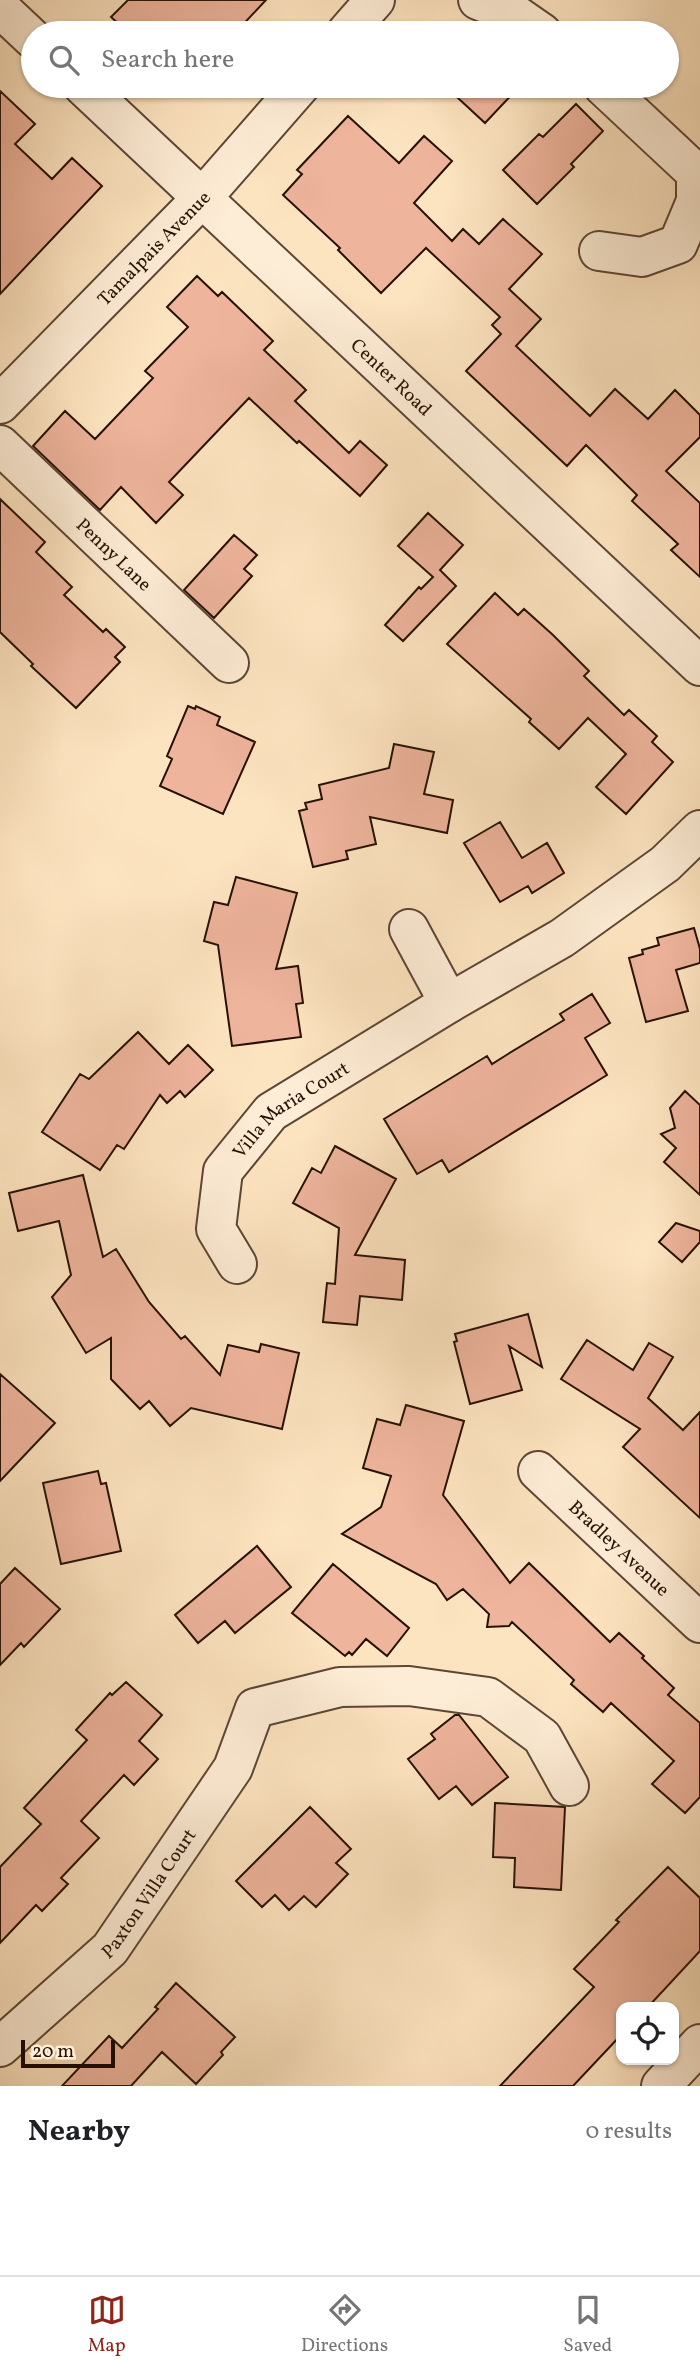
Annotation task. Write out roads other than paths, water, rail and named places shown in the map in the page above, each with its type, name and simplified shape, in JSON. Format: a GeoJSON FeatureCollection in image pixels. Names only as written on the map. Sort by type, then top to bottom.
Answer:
{"type":"FeatureCollection","features":[{"type":"Feature","properties":{"kind":"street"},"geometry":{"type":"LineString","coordinates":[[357,21],[375,0]]}},
{"type":"Feature","properties":{"kind":"street"},"geometry":{"type":"LineString","coordinates":[[478,0],[525,21]]}},
{"type":"Feature","properties":{"kind":"street"},"geometry":{"type":"LineString","coordinates":[[0,8],[21,28]]}},
{"type":"Feature","properties":{"kind":"street","name":"Center Road"},"geometry":{"type":"LineString","coordinates":[[96,98],[700,666]]}},
{"type":"Feature","properties":{"kind":"street","name":"Tamalpais Avenue"},"geometry":{"type":"LineString","coordinates":[[0,404],[201,198],[289,98]]}},
{"type":"Feature","properties":{"kind":"street"},"geometry":{"type":"LineString","coordinates":[[599,251],[642,257],[678,244],[696,201],[696,173],[616,98]]}},
{"type":"Feature","properties":{"kind":"street","name":"Penny Lane"},"geometry":{"type":"LineString","coordinates":[[0,445],[229,663]]}},
{"type":"Feature","properties":{"kind":"street","name":"Villa Maria Court"},"geometry":{"type":"LineString","coordinates":[[237,1264],[216,1229],[223,1171],[271,1112],[449,1003],[562,938],[665,864],[700,830]]}},
{"type":"Feature","properties":{"kind":"street"},"geometry":{"type":"LineString","coordinates":[[409,929],[449,1003]]}},
{"type":"Feature","properties":{"kind":"street","name":"Bradley Avenue"},"geometry":{"type":"LineString","coordinates":[[538,1471],[700,1623]]}},
{"type":"Feature","properties":{"kind":"street","name":"Paxton Villa Court"},"geometry":{"type":"LineString","coordinates":[[0,2047],[110,1949],[233,1768],[256,1708],[340,1687],[409,1686],[488,1697],[542,1737],[569,1786]]}},
{"type":"Feature","properties":{"kind":"street"},"geometry":{"type":"LineString","coordinates":[[661,2086],[700,2044]]}}]}
